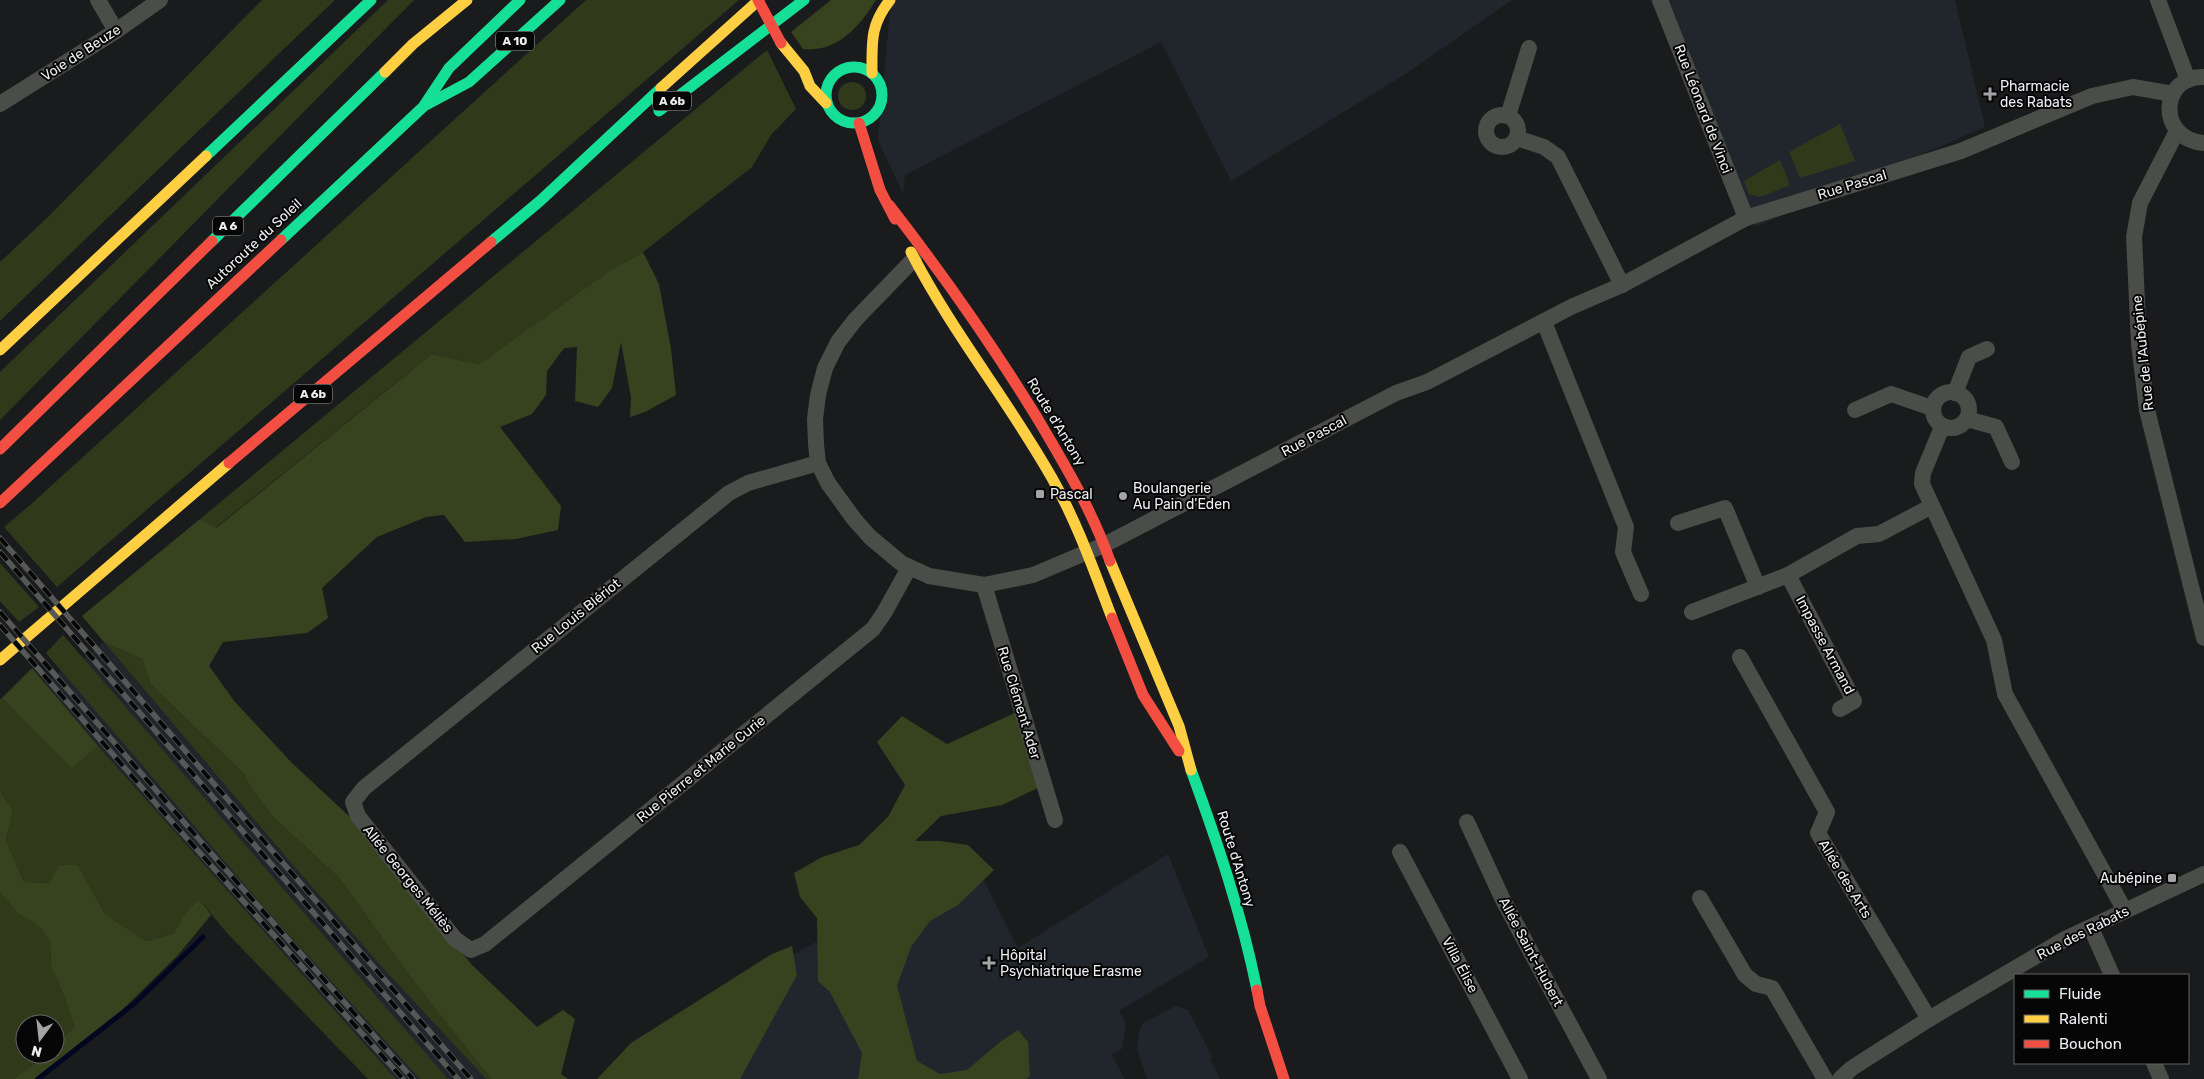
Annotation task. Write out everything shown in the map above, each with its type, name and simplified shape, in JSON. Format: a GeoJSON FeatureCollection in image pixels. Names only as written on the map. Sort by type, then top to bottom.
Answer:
{"type":"FeatureCollection","features":[{"type":"Feature","properties":{"kind":"main road"},"geometry":{"type":"LineString","coordinates":[[0,350],[371,0]]}},
{"type":"Feature","properties":{"kind":"main road","name":"A 6"},"geometry":{"type":"LineString","coordinates":[[0,450],[414,44],[467,0]]}},
{"type":"Feature","properties":{"kind":"main road","name":"Autoroute du Soleil"},"geometry":{"type":"LineString","coordinates":[[0,503],[423,107],[450,68],[520,0]]}},
{"type":"Feature","properties":{"kind":"main road","name":"A 10"},"geometry":{"type":"LineString","coordinates":[[423,107],[469,82],[560,0]]}},
{"type":"Feature","properties":{"kind":"main road"},"geometry":{"type":"LineString","coordinates":[[540,201],[758,0],[781,43],[814,70],[844,69],[872,73],[877,76],[883,90],[881,106],[872,118],[859,123],[844,122],[832,114],[826,103],[810,86],[814,70]]}},
{"type":"Feature","properties":{"kind":"main road","name":"A 6b"},"geometry":{"type":"LineString","coordinates":[[646,121],[804,0]]}},
{"type":"Feature","properties":{"kind":"main road"},"geometry":{"type":"LineString","coordinates":[[872,73],[872,32],[875,19],[890,0]]}},
{"type":"Feature","properties":{"kind":"main road"},"geometry":{"type":"LineString","coordinates":[[414,44],[444,4]]}},
{"type":"Feature","properties":{"kind":"main road"},"geometry":{"type":"LineString","coordinates":[[826,103],[826,86],[834,74],[844,69],[872,32]]}},
{"type":"Feature","properties":{"kind":"main road","name":"Route d'Antony"},"geometry":{"type":"LineString","coordinates":[[859,123],[880,190],[914,259],[960,338],[1037,450],[1067,507],[1087,553],[1143,694],[1170,741],[1188,762]]}},
{"type":"Feature","properties":{"kind":"main road","name":"A 6b"},"geometry":{"type":"LineString","coordinates":[[0,660],[170,513],[540,201],[631,132]]}},
{"type":"Feature","properties":{"kind":"main road","name":"Route d'Antony"},"geometry":{"type":"LineString","coordinates":[[889,205],[926,252],[1004,364],[1087,504],[1117,581],[1179,726],[1188,762],[1214,832],[1252,966]]}},
{"type":"Feature","properties":{"kind":"main road"},"geometry":{"type":"LineString","coordinates":[[1252,966],[1264,986],[1286,1046]]}},
{"type":"Feature","properties":{"kind":"main road"},"geometry":{"type":"LineString","coordinates":[[1252,966],[1260,1006],[1284,1079]]}},
{"type":"Feature","properties":{"kind":"street"},"geometry":{"type":"LineString","coordinates":[[98,0],[116,31]]}},
{"type":"Feature","properties":{"kind":"street","name":"Voie de Beuze"},"geometry":{"type":"LineString","coordinates":[[0,104],[116,31],[160,0]]}},
{"type":"Feature","properties":{"kind":"street","name":"Rue Léonard de Vinci"},"geometry":{"type":"LineString","coordinates":[[1660,0],[1746,218]]}},
{"type":"Feature","properties":{"kind":"street"},"geometry":{"type":"LineString","coordinates":[[2158,0],[2196,78],[2179,86],[2173,94],[2169,114],[2177,132],[2185,138],[2204,143]]}},
{"type":"Feature","properties":{"kind":"street"},"geometry":{"type":"LineString","coordinates":[[1508,116],[1529,48]]}},
{"type":"Feature","properties":{"kind":"street","name":"Rue Pascal"},"geometry":{"type":"LineString","coordinates":[[818,463],[828,483],[854,519],[888,553],[909,568],[929,576],[984,585],[1033,576],[1104,545],[1396,393],[1426,382],[1571,307],[1622,285],[1746,218],[1961,151],[2092,96],[2133,87],[2173,94]]}},
{"type":"Feature","properties":{"kind":"street"},"geometry":{"type":"LineString","coordinates":[[1502,114],[1508,116],[1518,125],[1517,138],[1507,147],[1501,148],[1494,146],[1486,137],[1485,131],[1490,120],[1502,114]]}},
{"type":"Feature","properties":{"kind":"street","name":"Rue de l'Aubépine"},"geometry":{"type":"LineString","coordinates":[[2177,132],[2140,203],[2134,237],[2139,344],[2147,410],[2204,638]]}},
{"type":"Feature","properties":{"kind":"street"},"geometry":{"type":"LineString","coordinates":[[1517,138],[1544,147],[1558,157],[1622,285]]}},
{"type":"Feature","properties":{"kind":"street"},"geometry":{"type":"LineString","coordinates":[[818,463],[815,419],[818,395],[825,368],[838,342],[855,320],[914,259]]}},
{"type":"Feature","properties":{"kind":"street"},"geometry":{"type":"LineString","coordinates":[[1544,322],[1626,527],[1623,552],[1641,594]]}},
{"type":"Feature","properties":{"kind":"street"},"geometry":{"type":"LineString","coordinates":[[1955,393],[1969,357],[1986,349]]}},
{"type":"Feature","properties":{"kind":"street"},"geometry":{"type":"LineString","coordinates":[[1955,393],[1964,398],[1967,403],[1969,408],[1967,419],[1959,427],[1942,426],[1934,419],[1932,408],[1934,402],[1943,394],[1955,393]]}},
{"type":"Feature","properties":{"kind":"street"},"geometry":{"type":"LineString","coordinates":[[1855,410],[1891,394],[1932,408]]}},
{"type":"Feature","properties":{"kind":"street"},"geometry":{"type":"LineString","coordinates":[[1967,419],[1996,427],[2012,462]]}},
{"type":"Feature","properties":{"kind":"street"},"geometry":{"type":"LineString","coordinates":[[1942,426],[1923,474],[1922,484],[1994,640],[2005,694],[2126,911]]}},
{"type":"Feature","properties":{"kind":"street","name":"Rue Louis Blériot"},"geometry":{"type":"LineString","coordinates":[[354,802],[370,783],[729,493],[748,484],[818,463]]}},
{"type":"Feature","properties":{"kind":"street"},"geometry":{"type":"LineString","coordinates":[[1692,612],[1788,576],[1857,536],[1879,534],[1932,506]]}},
{"type":"Feature","properties":{"kind":"street"},"geometry":{"type":"LineString","coordinates":[[1678,523],[1725,508],[1758,587]]}},
{"type":"Feature","properties":{"kind":"street","name":"Rue Pierre et Marie Curie"},"geometry":{"type":"LineString","coordinates":[[471,950],[486,944],[873,630],[909,568]]}},
{"type":"Feature","properties":{"kind":"street","name":"Impasse Armand"},"geometry":{"type":"LineString","coordinates":[[1788,576],[1854,701],[1840,709]]}},
{"type":"Feature","properties":{"kind":"street","name":"Rue Clément Ader"},"geometry":{"type":"LineString","coordinates":[[984,585],[1055,820]]}},
{"type":"Feature","properties":{"kind":"street","name":"Allée des Arts"},"geometry":{"type":"LineString","coordinates":[[1740,657],[1827,812],[1818,833],[1929,1019]]}},
{"type":"Feature","properties":{"kind":"street","name":"Allée Georges Méliès"},"geometry":{"type":"LineString","coordinates":[[354,802],[358,816],[455,938],[471,950]]}},
{"type":"Feature","properties":{"kind":"street","name":"Allée Saint-Hubert"},"geometry":{"type":"LineString","coordinates":[[1466,822],[1503,900],[1599,1079]]}},
{"type":"Feature","properties":{"kind":"street","name":"Villa Élise"},"geometry":{"type":"LineString","coordinates":[[1400,852],[1520,1079]]}},
{"type":"Feature","properties":{"kind":"street","name":"Rue des Rabats"},"geometry":{"type":"LineString","coordinates":[[1840,1079],[1852,1068],[1929,1019],[2066,939],[2204,874]]}},
{"type":"Feature","properties":{"kind":"street"},"geometry":{"type":"LineString","coordinates":[[1700,898],[1745,976],[1756,984],[1772,988],[1826,1079]]}},
{"type":"Feature","properties":{"kind":"street"},"geometry":{"type":"LineString","coordinates":[[2091,928],[2112,974]]}},
{"type":"Feature","properties":{"kind":"street"},"geometry":{"type":"LineString","coordinates":[[2154,1064],[2161,1079]]}},
{"type":"Feature","properties":{"kind":"shaded area"},"geometry":{"type":"Polygon","coordinates":[[[891,0],[1512,0],[1404,75],[1231,181],[1161,42],[905,175],[903,194],[878,140],[891,0]]]}},
{"type":"Feature","properties":{"kind":"shaded area"},"geometry":{"type":"Polygon","coordinates":[[[1650,0],[1955,0],[1985,127],[1755,227],[1650,0]]]}},
{"type":"Feature","properties":{"kind":"shaded area"},"geometry":{"type":"Polygon","coordinates":[[[63,635],[84,659],[104,642],[380,965],[486,1079],[396,1079],[98,746],[46,684],[61,671],[46,653],[63,635]]]}},
{"type":"Feature","properties":{"kind":"shaded area","name":"Hôpital Psychiatrique Erasme"},"geometry":{"type":"Polygon","coordinates":[[[1168,854],[1209,957],[1119,1011],[1126,1023],[1122,1049],[1111,1054],[1125,1079],[630,1079],[767,968],[973,859],[1018,948],[1168,854]]]}},
{"type":"Feature","properties":{"kind":"shaded area","name":"Hôpital Psychiatrique Erasme"},"geometry":{"type":"Polygon","coordinates":[[[1176,1006],[1188,1010],[1212,1056],[1210,1059],[1220,1079],[1147,1079],[1137,1049],[1140,1029],[1143,1023],[1176,1006]]]}},
{"type":"Feature","properties":{"kind":"green space"},"geometry":{"type":"Polygon","coordinates":[[[262,0],[335,0],[0,321],[0,262],[49,216],[262,0]]]}},
{"type":"Feature","properties":{"kind":"green space"},"geometry":{"type":"Polygon","coordinates":[[[388,0],[414,0],[0,420],[0,372],[388,0]]]}},
{"type":"Feature","properties":{"kind":"green space"},"geometry":{"type":"Polygon","coordinates":[[[586,0],[739,0],[57,587],[4,527],[586,0]]]}},
{"type":"Feature","properties":{"kind":"green space"},"geometry":{"type":"Polygon","coordinates":[[[831,0],[876,0],[863,19],[846,36],[826,47],[803,49],[791,32],[831,0]]]}},
{"type":"Feature","properties":{"kind":"green space"},"geometry":{"type":"Polygon","coordinates":[[[767,50],[796,109],[771,135],[752,167],[643,252],[609,271],[479,364],[432,354],[215,528],[200,519],[767,50]]]}},
{"type":"Feature","properties":{"kind":"green space"},"geometry":{"type":"Polygon","coordinates":[[[852,82],[862,86],[866,96],[862,106],[852,110],[842,106],[838,96],[842,86],[852,82]]]}},
{"type":"Feature","properties":{"kind":"green space"},"geometry":{"type":"Polygon","coordinates":[[[1840,124],[1855,161],[1800,178],[1789,152],[1840,124]]]}},
{"type":"Feature","properties":{"kind":"green space"},"geometry":{"type":"Polygon","coordinates":[[[1780,160],[1790,185],[1760,197],[1749,194],[1744,181],[1780,160]]]}},
{"type":"Feature","properties":{"kind":"green space"},"geometry":{"type":"Polygon","coordinates":[[[643,252],[659,284],[671,349],[676,395],[645,412],[630,417],[631,398],[621,342],[612,388],[598,407],[575,401],[577,347],[564,348],[547,371],[546,395],[532,414],[500,427],[561,506],[558,530],[516,539],[465,542],[444,515],[426,517],[377,537],[322,588],[328,618],[307,633],[223,642],[209,666],[235,702],[291,762],[351,818],[472,965],[537,1027],[563,1010],[575,1019],[561,1074],[568,1079],[491,1079],[414,982],[339,878],[271,815],[250,786],[244,774],[151,685],[142,659],[104,642],[82,616],[200,519],[216,528],[432,354],[479,364],[609,271],[643,252]]]}},
{"type":"Feature","properties":{"kind":"green space"},"geometry":{"type":"Polygon","coordinates":[[[0,563],[39,607],[19,622],[0,601],[0,563]]]}},
{"type":"Feature","properties":{"kind":"green space"},"geometry":{"type":"Polygon","coordinates":[[[63,635],[448,1079],[420,1079],[262,905],[46,653],[63,635]]]}},
{"type":"Feature","properties":{"kind":"green space"},"geometry":{"type":"Polygon","coordinates":[[[104,642],[142,659],[151,685],[244,774],[250,786],[271,815],[339,878],[414,982],[491,1079],[486,1079],[380,965],[104,642]]]}},
{"type":"Feature","properties":{"kind":"green space"},"geometry":{"type":"Polygon","coordinates":[[[32,668],[98,746],[72,768],[2,698],[32,668]]]}},
{"type":"Feature","properties":{"kind":"green space"},"geometry":{"type":"Polygon","coordinates":[[[2,698],[72,767],[98,746],[396,1079],[368,1079],[226,932],[199,899],[185,913],[173,934],[146,941],[105,914],[78,865],[50,883],[24,882],[6,840],[13,811],[0,791],[0,699],[2,698]]]}},
{"type":"Feature","properties":{"kind":"green space"},"geometry":{"type":"Polygon","coordinates":[[[1017,712],[1040,787],[1002,805],[941,816],[915,841],[940,841],[968,845],[994,870],[958,905],[930,921],[911,947],[897,986],[917,1061],[940,1074],[967,1070],[1000,1042],[1018,1030],[1028,1042],[1030,1076],[1026,1079],[858,1079],[862,1053],[830,992],[818,981],[817,918],[800,897],[794,873],[822,857],[859,845],[888,817],[905,785],[877,742],[902,716],[947,744],[1017,712]]]}},
{"type":"Feature","properties":{"kind":"green space"},"geometry":{"type":"Polygon","coordinates":[[[0,791],[13,811],[6,840],[24,882],[50,883],[59,865],[78,865],[105,914],[146,941],[173,934],[185,913],[199,899],[211,915],[178,955],[121,1011],[65,1055],[65,1037],[74,1027],[66,1001],[51,965],[50,941],[37,924],[18,914],[0,892],[0,791]]]}},
{"type":"Feature","properties":{"kind":"green space"},"geometry":{"type":"Polygon","coordinates":[[[0,892],[18,914],[37,924],[50,941],[51,965],[66,1001],[74,1027],[65,1037],[65,1014],[15,1014],[15,1064],[34,1064],[13,1079],[0,1079],[0,892]]]}},
{"type":"Feature","properties":{"kind":"green space"},"geometry":{"type":"Polygon","coordinates":[[[792,946],[797,975],[740,1079],[597,1079],[631,1043],[772,954],[792,946]]]}},
{"type":"Feature","properties":{"kind":"green space"},"geometry":{"type":"Polygon","coordinates":[[[34,1064],[53,1064],[34,1079],[13,1079],[34,1064]]]}},
{"type":"Feature","properties":{"kind":"waterway"},"geometry":{"type":"LineString","coordinates":[[38,1079],[135,1003],[203,937]]}},
{"type":"Feature","properties":{"kind":"railway"},"geometry":{"type":"LineString","coordinates":[[0,538],[471,1079]]}},
{"type":"Feature","properties":{"kind":"railway"},"geometry":{"type":"LineString","coordinates":[[0,552],[458,1079]]}},
{"type":"Feature","properties":{"kind":"railway"},"geometry":{"type":"LineString","coordinates":[[0,612],[211,853],[413,1079]]}},
{"type":"Feature","properties":{"kind":"railway"},"geometry":{"type":"LineString","coordinates":[[0,625],[165,814],[403,1079]]}},
{"type":"Feature","properties":{"kind":"traffic: fast"},"geometry":{"type":"LineString","coordinates":[[206,156],[371,0]]}},
{"type":"Feature","properties":{"kind":"traffic: fast"},"geometry":{"type":"LineString","coordinates":[[281,240],[423,107],[449,68],[520,0]]}},
{"type":"Feature","properties":{"kind":"traffic: fast"},"geometry":{"type":"LineString","coordinates":[[426,105],[469,82],[560,0]]}},
{"type":"Feature","properties":{"kind":"traffic: fast"},"geometry":{"type":"LineString","coordinates":[[659,111],[804,0]]}},
{"type":"Feature","properties":{"kind":"traffic: fast"},"geometry":{"type":"LineString","coordinates":[[848,67],[860,67],[874,75],[882,89],[882,95],[880,106],[874,115],[860,123],[848,123],[838,118],[831,111],[826,101],[826,89],[831,79],[838,72],[848,67]]}},
{"type":"Feature","properties":{"kind":"traffic: fast"},"geometry":{"type":"LineString","coordinates":[[212,241],[385,72]]}},
{"type":"Feature","properties":{"kind":"traffic: fast"},"geometry":{"type":"LineString","coordinates":[[491,242],[540,201],[661,88]]}},
{"type":"Feature","properties":{"kind":"traffic: fast"},"geometry":{"type":"LineString","coordinates":[[1191,770],[1228,878],[1257,990]]}},
{"type":"Feature","properties":{"kind":"traffic: slow"},"geometry":{"type":"LineString","coordinates":[[385,72],[413,44],[467,0]]}},
{"type":"Feature","properties":{"kind":"traffic: slow"},"geometry":{"type":"LineString","coordinates":[[661,88],[759,0]]}},
{"type":"Feature","properties":{"kind":"traffic: slow"},"geometry":{"type":"LineString","coordinates":[[872,73],[872,43],[874,34],[883,9],[890,0]]}},
{"type":"Feature","properties":{"kind":"traffic: slow"},"geometry":{"type":"LineString","coordinates":[[781,43],[804,71],[810,86],[826,103]]}},
{"type":"Feature","properties":{"kind":"traffic: slow"},"geometry":{"type":"LineString","coordinates":[[0,350],[206,156]]}},
{"type":"Feature","properties":{"kind":"traffic: slow"},"geometry":{"type":"LineString","coordinates":[[911,252],[944,310],[1052,478],[1077,529],[1112,618]]}},
{"type":"Feature","properties":{"kind":"traffic: slow"},"geometry":{"type":"LineString","coordinates":[[0,660],[229,463]]}},
{"type":"Feature","properties":{"kind":"traffic: slow"},"geometry":{"type":"LineString","coordinates":[[1110,561],[1179,726],[1191,770]]}},
{"type":"Feature","properties":{"kind":"traffic: jam"},"geometry":{"type":"LineString","coordinates":[[758,0],[781,43]]}},
{"type":"Feature","properties":{"kind":"traffic: jam"},"geometry":{"type":"LineString","coordinates":[[859,123],[880,190],[895,219]]}},
{"type":"Feature","properties":{"kind":"traffic: jam"},"geometry":{"type":"LineString","coordinates":[[889,205],[966,309],[1036,416],[1086,505],[1110,561]]}},
{"type":"Feature","properties":{"kind":"traffic: jam"},"geometry":{"type":"LineString","coordinates":[[0,503],[281,240]]}},
{"type":"Feature","properties":{"kind":"traffic: jam"},"geometry":{"type":"LineString","coordinates":[[0,449],[212,241]]}},
{"type":"Feature","properties":{"kind":"traffic: jam"},"geometry":{"type":"LineString","coordinates":[[229,463],[491,242]]}},
{"type":"Feature","properties":{"kind":"traffic: jam"},"geometry":{"type":"LineString","coordinates":[[1112,618],[1143,695],[1179,751]]}},
{"type":"Feature","properties":{"kind":"traffic: jam"},"geometry":{"type":"LineString","coordinates":[[1257,990],[1260,1006],[1284,1079]]}},
{"type":"Feature","properties":{"kind":"place","name":"Pharmacie des Rabats"},"geometry":{"type":"Point","coordinates":[1990,94]}},
{"type":"Feature","properties":{"kind":"place","name":"Pascal"},"geometry":{"type":"Point","coordinates":[1040,494]}},
{"type":"Feature","properties":{"kind":"place","name":"Boulangerie Au Pain d'Eden"},"geometry":{"type":"Point","coordinates":[1123,496]}},
{"type":"Feature","properties":{"kind":"place","name":"Aubépine"},"geometry":{"type":"Point","coordinates":[2172,878]}},
{"type":"Feature","properties":{"kind":"place","name":"Hôpital Psychiatrique Erasme"},"geometry":{"type":"Point","coordinates":[989,963]}}]}
